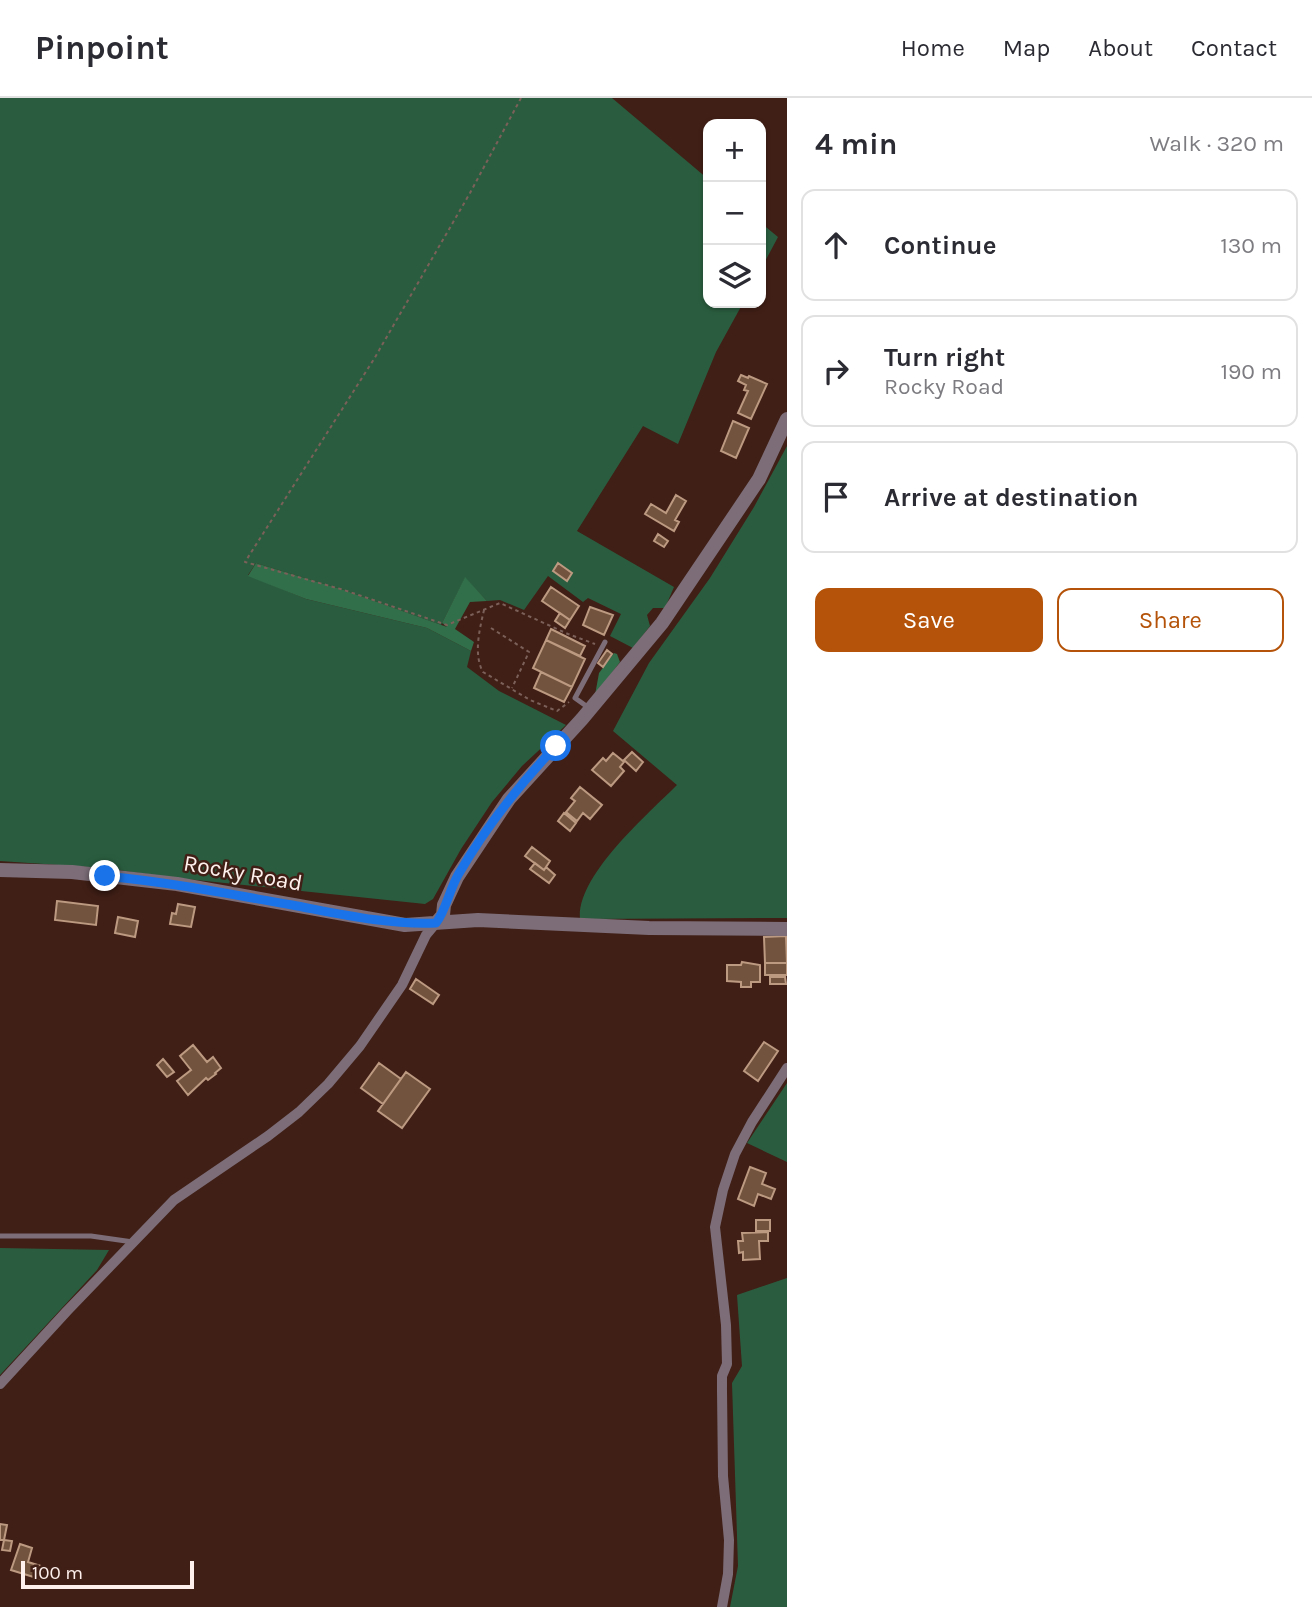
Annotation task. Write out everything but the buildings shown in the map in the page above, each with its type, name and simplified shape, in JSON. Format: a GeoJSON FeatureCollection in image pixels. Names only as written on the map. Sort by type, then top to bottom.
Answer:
{"type":"FeatureCollection","features":[{"type":"Feature","properties":{"kind":"street"},"geometry":{"type":"LineString","coordinates":[[0,1384],[174,1200],[299,1112],[328,1084],[360,1046],[397,991],[426,935],[443,915],[444,905],[457,877],[501,810],[662,623],[759,480],[787,419]]}},
{"type":"Feature","properties":{"kind":"street","name":"Rocky Road"},"geometry":{"type":"LineString","coordinates":[[0,870],[72,873],[177,884],[405,925],[478,920],[649,928],[787,929]]}},
{"type":"Feature","properties":{"kind":"street"},"geometry":{"type":"LineString","coordinates":[[722,1607],[728,1574],[729,1540],[723,1476],[722,1391],[722,1376],[727,1364],[726,1325],[715,1227],[723,1190],[739,1146],[787,1069]]}},
{"type":"Feature","properties":{"kind":"lane"},"geometry":{"type":"LineString","coordinates":[[590,709],[575,698],[603,644]]}},
{"type":"Feature","properties":{"kind":"lane"},"geometry":{"type":"LineString","coordinates":[[0,1236],[91,1236],[133,1242]]}},
{"type":"Feature","properties":{"kind":"path"},"geometry":{"type":"LineString","coordinates":[[521,98],[470,193],[374,359],[245,562],[344,590],[447,625],[500,603],[568,634],[603,644]]}},
{"type":"Feature","properties":{"kind":"path"},"geometry":{"type":"LineString","coordinates":[[484,610],[479,636],[479,665],[483,672],[557,711],[575,698]]}},
{"type":"Feature","properties":{"kind":"path"},"geometry":{"type":"LineString","coordinates":[[491,628],[528,652],[512,689]]}},
{"type":"Feature","properties":{"kind":"green space"},"geometry":{"type":"Polygon","coordinates":[[[0,98],[612,98],[703,175],[703,308],[740,308],[716,352],[678,444],[643,426],[577,531],[674,587],[665,608],[653,608],[647,615],[650,626],[633,648],[610,636],[621,614],[588,598],[583,602],[548,576],[524,610],[500,600],[487,601],[465,578],[441,625],[344,590],[256,563],[248,575],[306,599],[427,628],[471,651],[467,667],[499,691],[566,725],[522,766],[492,802],[433,899],[425,904],[103,868],[0,861],[0,98]]]}},
{"type":"Feature","properties":{"kind":"green space"},"geometry":{"type":"Polygon","coordinates":[[[766,227],[778,237],[766,260],[766,227]]]}},
{"type":"Feature","properties":{"kind":"green space"},"geometry":{"type":"Polygon","coordinates":[[[787,446],[787,918],[580,919],[582,902],[589,884],[601,865],[677,785],[613,731],[649,663],[710,578],[754,507],[787,446]]]}},
{"type":"Feature","properties":{"kind":"green space"},"geometry":{"type":"Polygon","coordinates":[[[256,563],[344,590],[447,627],[442,623],[465,577],[487,601],[470,602],[455,629],[474,642],[471,651],[427,628],[306,599],[248,576],[256,563]]]}},
{"type":"Feature","properties":{"kind":"green space"},"geometry":{"type":"Polygon","coordinates":[[[614,653],[620,662],[595,695],[599,673],[614,653]]]}},
{"type":"Feature","properties":{"kind":"green space"},"geometry":{"type":"Polygon","coordinates":[[[787,1083],[787,1162],[747,1143],[787,1083]]]}},
{"type":"Feature","properties":{"kind":"green space"},"geometry":{"type":"Polygon","coordinates":[[[0,1248],[109,1250],[97,1270],[0,1375],[0,1248]]]}},
{"type":"Feature","properties":{"kind":"green space"},"geometry":{"type":"Polygon","coordinates":[[[787,1278],[787,1607],[730,1607],[738,1566],[732,1383],[742,1366],[737,1295],[787,1278]]]}},
{"type":"Feature","properties":{"kind":"route"},"geometry":{"type":"LineString","coordinates":[[105,876],[177,884],[405,925],[436,923],[443,915],[444,905],[457,877],[478,842],[511,796],[556,746]]}}]}
